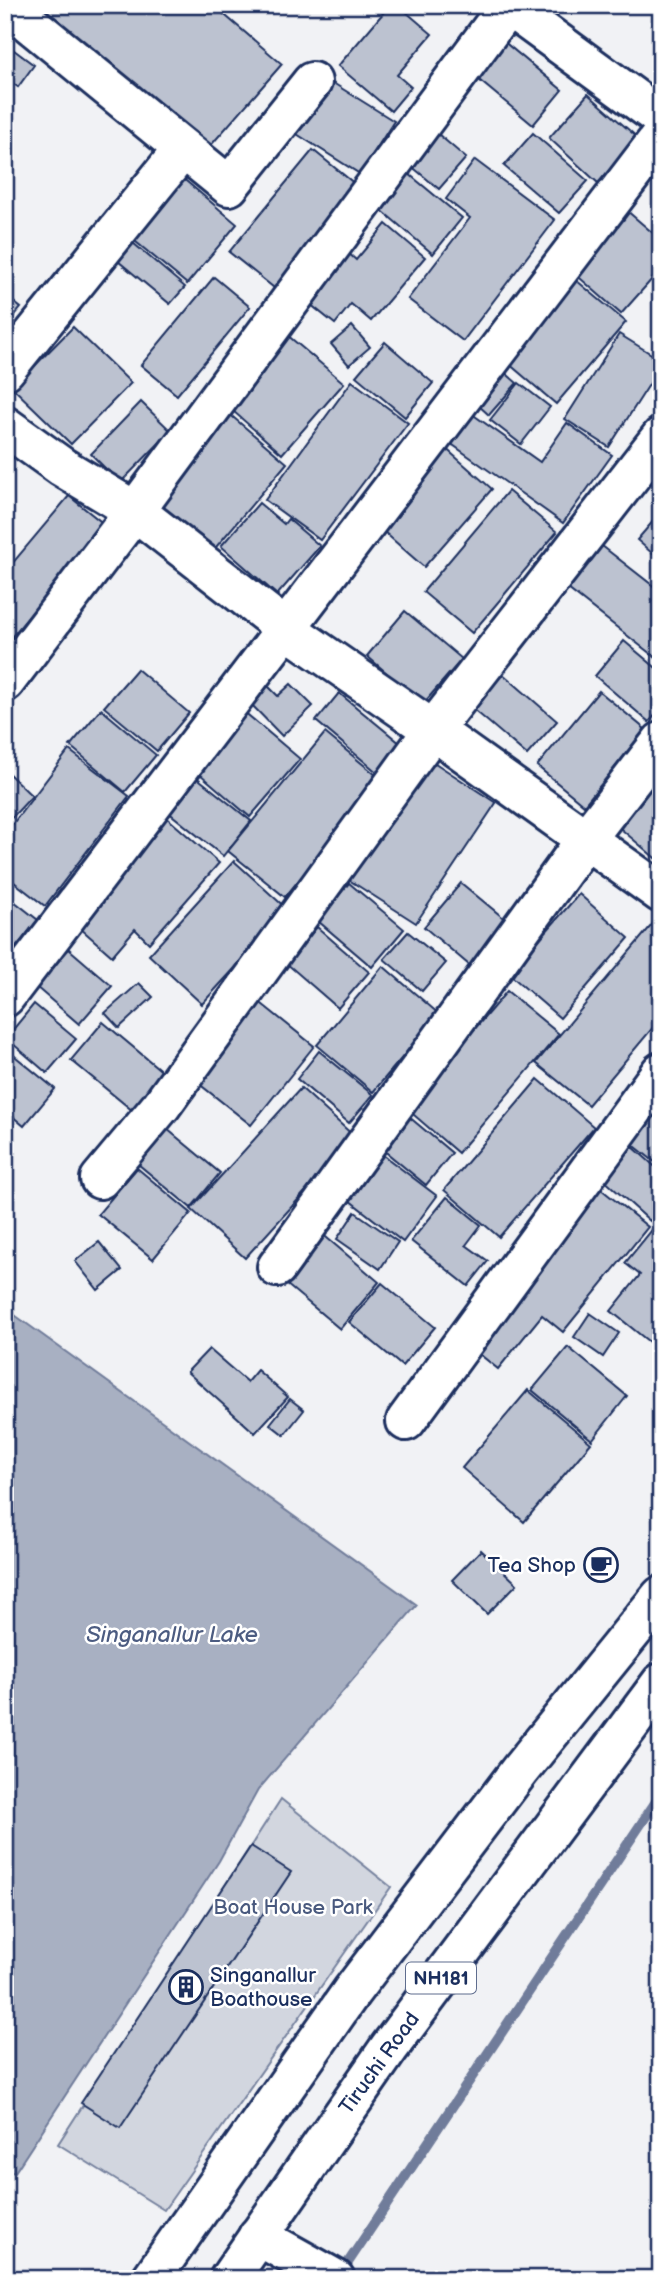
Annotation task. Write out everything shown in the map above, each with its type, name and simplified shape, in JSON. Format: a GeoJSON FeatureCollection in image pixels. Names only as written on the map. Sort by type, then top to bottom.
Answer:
{"type":"FeatureCollection","features":[{"type":"Feature","properties":{"kind":"main road"},"geometry":{"type":"LineString","coordinates":[[7,5],[229,186],[312,82]]}},
{"type":"Feature","properties":{"kind":"main road"},"geometry":{"type":"LineString","coordinates":[[5,682],[135,511],[508,6],[661,118]]}},
{"type":"Feature","properties":{"kind":"main road"},"geometry":{"type":"LineString","coordinates":[[5,996],[661,136]]}},
{"type":"Feature","properties":{"kind":"main road"},"geometry":{"type":"LineString","coordinates":[[5,370],[183,149]]}},
{"type":"Feature","properties":{"kind":"main road"},"geometry":{"type":"LineString","coordinates":[[5,426],[62,467],[135,511],[285,628],[661,893]]}},
{"type":"Feature","properties":{"kind":"main road"},"geometry":{"type":"LineString","coordinates":[[100,1179],[161,1106],[433,730],[661,437]]}},
{"type":"Feature","properties":{"kind":"main road"},"geometry":{"type":"LineString","coordinates":[[277,1267],[586,839],[661,742]]}},
{"type":"Feature","properties":{"kind":"main road"},"geometry":{"type":"LineString","coordinates":[[406,1421],[661,1072]]}},
{"type":"Feature","properties":{"kind":"main road","name":"NH181"},"geometry":{"type":"LineString","coordinates":[[150,2279],[352,1991],[520,1770],[661,1596]]}},
{"type":"Feature","properties":{"kind":"main road","name":"Tiruchi Road"},"geometry":{"type":"LineString","coordinates":[[229,2279],[389,2048],[661,1683]]}},
{"type":"Feature","properties":{"kind":"main road"},"geometry":{"type":"LineString","coordinates":[[258,2236],[325,2273]]}},
{"type":"Feature","properties":{"kind":"green space","name":"Boat House Park"},"geometry":{"type":"Polygon","coordinates":[[[281,1799],[391,1887],[164,2210],[58,2144],[281,1799]]]}},
{"type":"Feature","properties":{"kind":"water","name":"Singanallur Lake"},"geometry":{"type":"Polygon","coordinates":[[[5,1308],[417,1605],[258,1790],[219,1861],[15,2172],[5,2173],[5,1308]]]}},
{"type":"Feature","properties":{"kind":"building"},"geometry":{"type":"Polygon","coordinates":[[[37,5],[213,5],[282,64],[205,152],[37,5]]]}},
{"type":"Feature","properties":{"kind":"building"},"geometry":{"type":"Polygon","coordinates":[[[390,5],[398,5],[432,34],[397,75],[411,87],[391,111],[338,66],[390,5]]]}},
{"type":"Feature","properties":{"kind":"building"},"geometry":{"type":"Polygon","coordinates":[[[496,35],[562,90],[533,125],[467,70],[496,35]]]}},
{"type":"Feature","properties":{"kind":"building"},"geometry":{"type":"Polygon","coordinates":[[[14,50],[34,65],[18,87],[5,78],[5,62],[14,50]]]}},
{"type":"Feature","properties":{"kind":"building"},"geometry":{"type":"Polygon","coordinates":[[[325,78],[394,121],[360,174],[292,131],[325,78]]]}},
{"type":"Feature","properties":{"kind":"building"},"geometry":{"type":"Polygon","coordinates":[[[588,94],[638,138],[598,183],[549,138],[588,94]]]}},
{"type":"Feature","properties":{"kind":"building"},"geometry":{"type":"Polygon","coordinates":[[[533,133],[588,181],[559,213],[504,166],[533,133]]]}},
{"type":"Feature","properties":{"kind":"building"},"geometry":{"type":"Polygon","coordinates":[[[438,134],[466,158],[439,189],[410,165],[438,134]]]}},
{"type":"Feature","properties":{"kind":"building"},"geometry":{"type":"Polygon","coordinates":[[[313,150],[366,193],[283,295],[229,252],[313,150]]]}},
{"type":"Feature","properties":{"kind":"building"},"geometry":{"type":"Polygon","coordinates":[[[475,160],[555,220],[463,341],[408,299],[470,218],[446,199],[475,160]]]}},
{"type":"Feature","properties":{"kind":"building"},"geometry":{"type":"Polygon","coordinates":[[[409,174],[462,218],[433,254],[380,209],[409,174]]]}},
{"type":"Feature","properties":{"kind":"building"},"geometry":{"type":"Polygon","coordinates":[[[180,176],[237,224],[187,284],[130,237],[180,176]]]}},
{"type":"Feature","properties":{"kind":"building"},"geometry":{"type":"Polygon","coordinates":[[[619,204],[661,240],[661,269],[621,314],[565,265],[619,204]]]}},
{"type":"Feature","properties":{"kind":"building"},"geometry":{"type":"Polygon","coordinates":[[[386,224],[425,257],[371,321],[351,304],[335,324],[305,300],[346,251],[356,260],[386,224]]]}},
{"type":"Feature","properties":{"kind":"building"},"geometry":{"type":"Polygon","coordinates":[[[133,243],[185,287],[170,304],[118,261],[133,243]]]}},
{"type":"Feature","properties":{"kind":"building"},"geometry":{"type":"Polygon","coordinates":[[[570,275],[626,322],[556,404],[501,357],[570,275]]]}},
{"type":"Feature","properties":{"kind":"building"},"geometry":{"type":"Polygon","coordinates":[[[214,277],[250,307],[177,395],[141,365],[214,277]]]}},
{"type":"Feature","properties":{"kind":"building"},"geometry":{"type":"Polygon","coordinates":[[[5,295],[21,308],[5,327],[5,295]]]}},
{"type":"Feature","properties":{"kind":"building"},"geometry":{"type":"Polygon","coordinates":[[[352,326],[370,347],[349,365],[331,344],[352,326]]]}},
{"type":"Feature","properties":{"kind":"building"},"geometry":{"type":"Polygon","coordinates":[[[73,327],[131,383],[71,444],[13,388],[73,327]]]}},
{"type":"Feature","properties":{"kind":"building"},"geometry":{"type":"Polygon","coordinates":[[[286,334],[344,383],[282,454],[225,404],[286,334]]]}},
{"type":"Feature","properties":{"kind":"building"},"geometry":{"type":"Polygon","coordinates":[[[619,334],[661,360],[661,381],[654,377],[609,447],[565,419],[619,334]]]}},
{"type":"Feature","properties":{"kind":"building"},"geometry":{"type":"Polygon","coordinates":[[[385,342],[433,383],[405,417],[356,376],[385,342]]]}},
{"type":"Feature","properties":{"kind":"building"},"geometry":{"type":"Polygon","coordinates":[[[494,363],[517,383],[489,415],[467,395],[494,363]]]}},
{"type":"Feature","properties":{"kind":"building"},"geometry":{"type":"Polygon","coordinates":[[[352,381],[408,423],[320,540],[265,500],[352,381]]]}},
{"type":"Feature","properties":{"kind":"building"},"geometry":{"type":"Polygon","coordinates":[[[519,383],[550,407],[521,444],[490,420],[519,383]]]}},
{"type":"Feature","properties":{"kind":"building"},"geometry":{"type":"Polygon","coordinates":[[[141,402],[171,431],[120,483],[91,454],[141,402]]]}},
{"type":"Feature","properties":{"kind":"building"},"geometry":{"type":"Polygon","coordinates":[[[465,409],[540,462],[567,423],[612,455],[563,523],[443,438],[465,409]]]}},
{"type":"Feature","properties":{"kind":"building"},"geometry":{"type":"Polygon","coordinates":[[[227,412],[287,463],[211,553],[151,501],[227,412]]]}},
{"type":"Feature","properties":{"kind":"building"},"geometry":{"type":"Polygon","coordinates":[[[443,446],[492,489],[424,567],[375,524],[443,446]]]}},
{"type":"Feature","properties":{"kind":"building"},"geometry":{"type":"Polygon","coordinates":[[[508,491],[557,532],[472,633],[423,592],[508,491]]]}},
{"type":"Feature","properties":{"kind":"building"},"geometry":{"type":"Polygon","coordinates":[[[69,496],[105,525],[10,639],[5,635],[5,572],[69,496]]]}},
{"type":"Feature","properties":{"kind":"building"},"geometry":{"type":"Polygon","coordinates":[[[259,503],[284,524],[288,519],[320,546],[277,595],[221,546],[259,503]]]}},
{"type":"Feature","properties":{"kind":"building"},"geometry":{"type":"Polygon","coordinates":[[[661,512],[661,561],[637,540],[661,512]]]}},
{"type":"Feature","properties":{"kind":"building"},"geometry":{"type":"Polygon","coordinates":[[[597,542],[661,592],[654,601],[661,606],[661,662],[563,585],[597,542]]]}},
{"type":"Feature","properties":{"kind":"building"},"geometry":{"type":"Polygon","coordinates":[[[405,611],[462,659],[423,704],[367,656],[405,611]]]}},
{"type":"Feature","properties":{"kind":"building"},"geometry":{"type":"Polygon","coordinates":[[[624,641],[661,672],[661,709],[649,722],[595,676],[624,641]]]}},
{"type":"Feature","properties":{"kind":"building"},"geometry":{"type":"Polygon","coordinates":[[[137,669],[189,713],[157,751],[104,707],[137,669]]]}},
{"type":"Feature","properties":{"kind":"building"},"geometry":{"type":"Polygon","coordinates":[[[503,674],[557,721],[527,755],[472,708],[503,674]]]}},
{"type":"Feature","properties":{"kind":"building"},"geometry":{"type":"Polygon","coordinates":[[[291,684],[313,706],[282,736],[249,702],[267,685],[278,696],[291,684]]]}},
{"type":"Feature","properties":{"kind":"building"},"geometry":{"type":"Polygon","coordinates":[[[599,691],[646,730],[584,805],[537,766],[599,691]]]}},
{"type":"Feature","properties":{"kind":"building"},"geometry":{"type":"Polygon","coordinates":[[[339,693],[401,744],[378,773],[316,721],[339,693]]]}},
{"type":"Feature","properties":{"kind":"building"},"geometry":{"type":"Polygon","coordinates":[[[101,709],[156,755],[125,792],[70,746],[101,709]]]}},
{"type":"Feature","properties":{"kind":"building"},"geometry":{"type":"Polygon","coordinates":[[[242,710],[300,759],[250,817],[193,768],[242,710]]]}},
{"type":"Feature","properties":{"kind":"building"},"geometry":{"type":"Polygon","coordinates":[[[325,733],[382,780],[285,897],[228,851],[325,733]]]}},
{"type":"Feature","properties":{"kind":"building"},"geometry":{"type":"Polygon","coordinates":[[[69,750],[129,796],[45,906],[5,875],[5,834],[69,750]]]}},
{"type":"Feature","properties":{"kind":"building"},"geometry":{"type":"Polygon","coordinates":[[[429,759],[496,803],[416,923],[349,880],[429,759]]]}},
{"type":"Feature","properties":{"kind":"building"},"geometry":{"type":"Polygon","coordinates":[[[5,770],[32,796],[5,825],[5,770]]]}},
{"type":"Feature","properties":{"kind":"building"},"geometry":{"type":"Polygon","coordinates":[[[190,772],[251,821],[223,856],[162,807],[190,772]]]}},
{"type":"Feature","properties":{"kind":"building"},"geometry":{"type":"Polygon","coordinates":[[[658,772],[661,774],[661,863],[615,824],[658,772]]]}},
{"type":"Feature","properties":{"kind":"building"},"geometry":{"type":"Polygon","coordinates":[[[165,816],[219,863],[149,943],[135,929],[112,956],[72,921],[165,816]]]}},
{"type":"Feature","properties":{"kind":"building"},"geometry":{"type":"Polygon","coordinates":[[[234,861],[288,910],[202,1004],[149,955],[234,861]]]}},
{"type":"Feature","properties":{"kind":"building"},"geometry":{"type":"Polygon","coordinates":[[[349,883],[404,929],[372,967],[318,921],[349,883]]]}},
{"type":"Feature","properties":{"kind":"building"},"geometry":{"type":"Polygon","coordinates":[[[461,883],[512,925],[475,970],[424,927],[461,883]]]}},
{"type":"Feature","properties":{"kind":"building"},"geometry":{"type":"Polygon","coordinates":[[[5,894],[38,920],[5,961],[5,894]]]}},
{"type":"Feature","properties":{"kind":"building"},"geometry":{"type":"Polygon","coordinates":[[[579,894],[629,938],[560,1018],[509,974],[579,894]]]}},
{"type":"Feature","properties":{"kind":"building"},"geometry":{"type":"Polygon","coordinates":[[[661,914],[661,1018],[588,1105],[536,1063],[661,914]]]}},
{"type":"Feature","properties":{"kind":"building"},"geometry":{"type":"Polygon","coordinates":[[[317,927],[369,972],[338,1008],[286,963],[317,927]]]}},
{"type":"Feature","properties":{"kind":"building"},"geometry":{"type":"Polygon","coordinates":[[[408,932],[446,963],[422,991],[384,959],[408,932]]]}},
{"type":"Feature","properties":{"kind":"building"},"geometry":{"type":"Polygon","coordinates":[[[69,949],[112,986],[79,1024],[36,987],[69,949]]]}},
{"type":"Feature","properties":{"kind":"building"},"geometry":{"type":"Polygon","coordinates":[[[383,966],[439,1014],[373,1092],[317,1045],[383,966]]]}},
{"type":"Feature","properties":{"kind":"building"},"geometry":{"type":"Polygon","coordinates":[[[139,983],[153,997],[119,1028],[105,1013],[139,983]]]}},
{"type":"Feature","properties":{"kind":"building"},"geometry":{"type":"Polygon","coordinates":[[[507,991],[559,1034],[458,1153],[407,1109],[507,991]]]}},
{"type":"Feature","properties":{"kind":"building"},"geometry":{"type":"Polygon","coordinates":[[[257,1000],[314,1046],[251,1125],[193,1079],[257,1000]]]}},
{"type":"Feature","properties":{"kind":"building"},"geometry":{"type":"Polygon","coordinates":[[[34,1004],[76,1039],[47,1073],[6,1038],[34,1004]]]}},
{"type":"Feature","properties":{"kind":"building"},"geometry":{"type":"Polygon","coordinates":[[[103,1022],[164,1073],[133,1111],[71,1060],[103,1022]]]}},
{"type":"Feature","properties":{"kind":"building"},"geometry":{"type":"Polygon","coordinates":[[[5,1048],[55,1089],[24,1126],[5,1110],[5,1048]]]}},
{"type":"Feature","properties":{"kind":"building"},"geometry":{"type":"Polygon","coordinates":[[[319,1051],[373,1095],[349,1123],[297,1079],[319,1051]]]}},
{"type":"Feature","properties":{"kind":"building"},"geometry":{"type":"Polygon","coordinates":[[[538,1079],[594,1127],[499,1237],[444,1190],[538,1079]]]}},
{"type":"Feature","properties":{"kind":"building"},"geometry":{"type":"Polygon","coordinates":[[[301,1088],[355,1137],[245,1258],[191,1209],[301,1088]]]}},
{"type":"Feature","properties":{"kind":"building"},"geometry":{"type":"Polygon","coordinates":[[[654,1105],[661,1110],[661,1167],[626,1139],[654,1105]]]}},
{"type":"Feature","properties":{"kind":"building"},"geometry":{"type":"Polygon","coordinates":[[[408,1116],[452,1153],[426,1185],[381,1148],[408,1116]]]}},
{"type":"Feature","properties":{"kind":"building"},"geometry":{"type":"Polygon","coordinates":[[[161,1124],[220,1173],[191,1208],[132,1159],[161,1124]]]}},
{"type":"Feature","properties":{"kind":"building"},"geometry":{"type":"Polygon","coordinates":[[[632,1146],[661,1172],[661,1209],[650,1221],[603,1179],[632,1146]]]}},
{"type":"Feature","properties":{"kind":"building"},"geometry":{"type":"Polygon","coordinates":[[[379,1152],[437,1196],[403,1242],[345,1197],[379,1152]]]}},
{"type":"Feature","properties":{"kind":"building"},"geometry":{"type":"Polygon","coordinates":[[[137,1168],[191,1213],[153,1259],[98,1214],[137,1168]]]}},
{"type":"Feature","properties":{"kind":"building"},"geometry":{"type":"Polygon","coordinates":[[[596,1185],[648,1227],[563,1332],[542,1315],[498,1369],[467,1344],[596,1185]]]}},
{"type":"Feature","properties":{"kind":"building"},"geometry":{"type":"Polygon","coordinates":[[[447,1197],[481,1225],[466,1245],[488,1261],[468,1286],[411,1241],[447,1197]]]}},
{"type":"Feature","properties":{"kind":"building"},"geometry":{"type":"Polygon","coordinates":[[[355,1212],[398,1242],[380,1269],[337,1239],[355,1212]]]}},
{"type":"Feature","properties":{"kind":"building"},"geometry":{"type":"Polygon","coordinates":[[[655,1226],[661,1230],[661,1277],[656,1282],[661,1286],[659,1350],[611,1311],[640,1275],[625,1263],[655,1226]]]}},
{"type":"Feature","properties":{"kind":"building"},"geometry":{"type":"Polygon","coordinates":[[[320,1232],[379,1282],[340,1329],[280,1279],[320,1232]]]}},
{"type":"Feature","properties":{"kind":"building"},"geometry":{"type":"Polygon","coordinates":[[[99,1242],[122,1270],[98,1290],[75,1261],[99,1242]]]}},
{"type":"Feature","properties":{"kind":"building"},"geometry":{"type":"Polygon","coordinates":[[[382,1283],[435,1327],[402,1366],[349,1322],[382,1283]]]}},
{"type":"Feature","properties":{"kind":"building"},"geometry":{"type":"Polygon","coordinates":[[[590,1313],[619,1333],[603,1357],[574,1337],[590,1313]]]}},
{"type":"Feature","properties":{"kind":"building"},"geometry":{"type":"Polygon","coordinates":[[[568,1347],[627,1396],[592,1440],[532,1390],[568,1347]]]}},
{"type":"Feature","properties":{"kind":"building"},"geometry":{"type":"Polygon","coordinates":[[[209,1349],[247,1382],[257,1370],[288,1397],[255,1433],[187,1372],[209,1349]]]}},
{"type":"Feature","properties":{"kind":"building"},"geometry":{"type":"Polygon","coordinates":[[[528,1390],[591,1443],[524,1522],[462,1468],[528,1390]]]}},
{"type":"Feature","properties":{"kind":"building"},"geometry":{"type":"Polygon","coordinates":[[[290,1399],[304,1410],[284,1435],[270,1424],[290,1399]]]}},
{"type":"Feature","properties":{"kind":"building"},"geometry":{"type":"Polygon","coordinates":[[[481,1550],[517,1584],[487,1614],[452,1580],[481,1550]]]}},
{"type":"Feature","properties":{"kind":"building","name":"Singanallur Boathouse"},"geometry":{"type":"Polygon","coordinates":[[[251,1846],[291,1872],[120,2128],[81,2103],[251,1846]]]}},
{"type":"Feature","properties":{"kind":"waterway"},"geometry":{"type":"LineString","coordinates":[[339,2276],[661,1794]]}},
{"type":"Feature","properties":{"kind":"place","name":"Tea Shop"},"geometry":{"type":"Point","coordinates":[601,1565]}},
{"type":"Feature","properties":{"kind":"place","name":"Singanallur Boathouse"},"geometry":{"type":"Point","coordinates":[186,1987]}}]}
